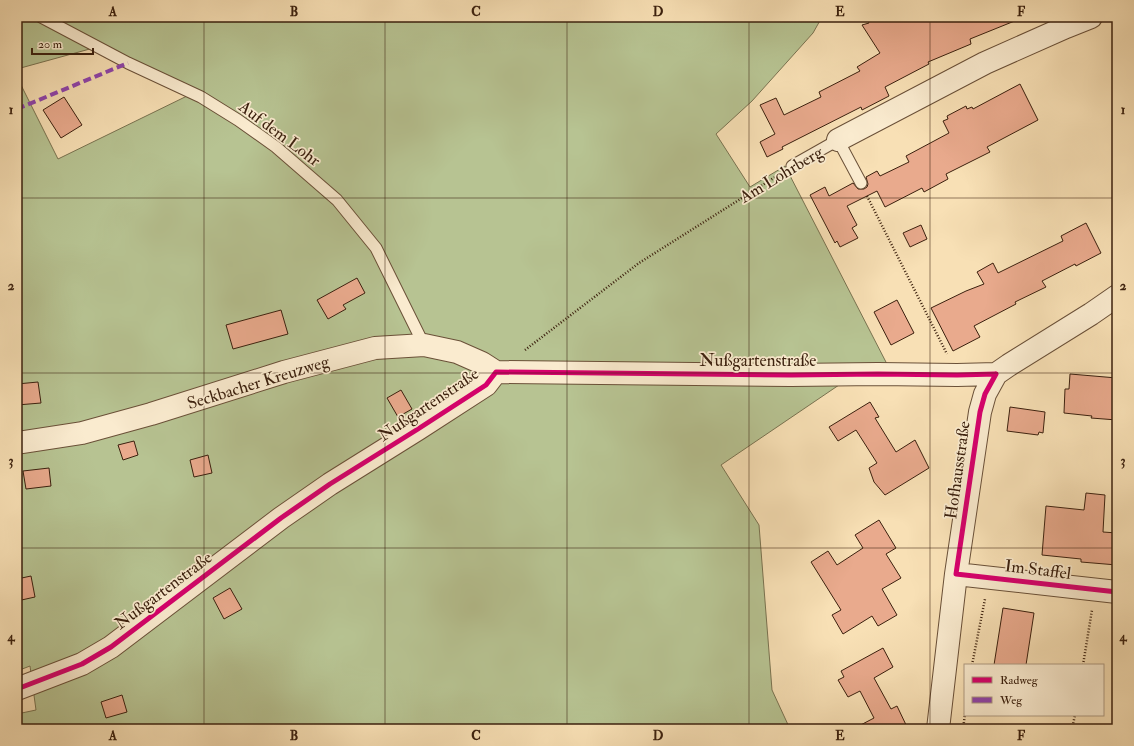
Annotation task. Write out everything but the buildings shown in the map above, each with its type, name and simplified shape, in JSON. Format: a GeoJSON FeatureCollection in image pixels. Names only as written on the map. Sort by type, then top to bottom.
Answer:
{"type":"FeatureCollection","features":[{"type":"Feature","properties":{"kind":"street","name":"Am Lohrberg"},"geometry":{"type":"LineString","coordinates":[[838,140],[985,63],[1092,17]]}},
{"type":"Feature","properties":{"kind":"street","name":"Hofhausstraße"},"geometry":{"type":"LineString","coordinates":[[938,729],[956,574],[980,412],[985,394],[996,374],[1117,296]]}},
{"type":"Feature","properties":{"kind":"street","name":"Seckbacher Kreuzweg"},"geometry":{"type":"LineString","coordinates":[[17,443],[82,433],[151,414],[284,372],[375,348],[424,345],[457,352],[482,363],[496,372]]}},
{"type":"Feature","properties":{"kind":"street","name":"Nußgartenstraße"},"geometry":{"type":"LineString","coordinates":[[17,689],[82,664],[111,647],[281,518],[330,484],[486,385],[496,372],[783,375],[996,374]]}},
{"type":"Feature","properties":{"kind":"street","name":"Im Staffel"},"geometry":{"type":"LineString","coordinates":[[956,574],[1117,592]]}},
{"type":"Feature","properties":{"kind":"lane","name":"Auf dem Lohr"},"geometry":{"type":"LineString","coordinates":[[45,19],[128,62],[201,97],[238,120],[276,147],[337,200],[376,248],[424,345]]}},
{"type":"Feature","properties":{"kind":"lane","name":"Am Lohrberg"},"geometry":{"type":"LineString","coordinates":[[792,166],[838,140]]}},
{"type":"Feature","properties":{"kind":"lane"},"geometry":{"type":"LineString","coordinates":[[838,140],[861,183]]}},
{"type":"Feature","properties":{"kind":"path"},"geometry":{"type":"LineString","coordinates":[[861,183],[958,375]]}},
{"type":"Feature","properties":{"kind":"path"},"geometry":{"type":"LineString","coordinates":[[1083,664],[1095,590]]}},
{"type":"Feature","properties":{"kind":"path"},"geometry":{"type":"LineString","coordinates":[[972,664],[984,604]]}},
{"type":"Feature","properties":{"kind":"path"},"geometry":{"type":"LineString","coordinates":[[963,729],[965,716]]}},
{"type":"Feature","properties":{"kind":"path"},"geometry":{"type":"LineString","coordinates":[[1072,729],[1074,716]]}},
{"type":"Feature","properties":{"kind":"green space"},"geometry":{"type":"Polygon","coordinates":[[[17,17],[822,17],[813,33],[752,101],[716,134],[750,187],[785,166],[888,366],[867,366],[721,465],[759,525],[772,690],[790,729],[17,729],[17,714],[36,710],[30,666],[17,671],[17,77],[58,159],[187,96],[97,47],[17,69],[17,17]]]}},
{"type":"Feature","properties":{"kind":"marked path"},"geometry":{"type":"LineString","coordinates":[[17,109],[128,63]]}},
{"type":"Feature","properties":{"kind":"cycle path"},"geometry":{"type":"LineString","coordinates":[[17,689],[82,664],[111,647],[281,518],[330,484],[486,385],[496,372],[791,375],[996,374]]}},
{"type":"Feature","properties":{"kind":"cycle path"},"geometry":{"type":"LineString","coordinates":[[996,374],[985,394],[980,412],[956,574],[1117,592]]}}]}
